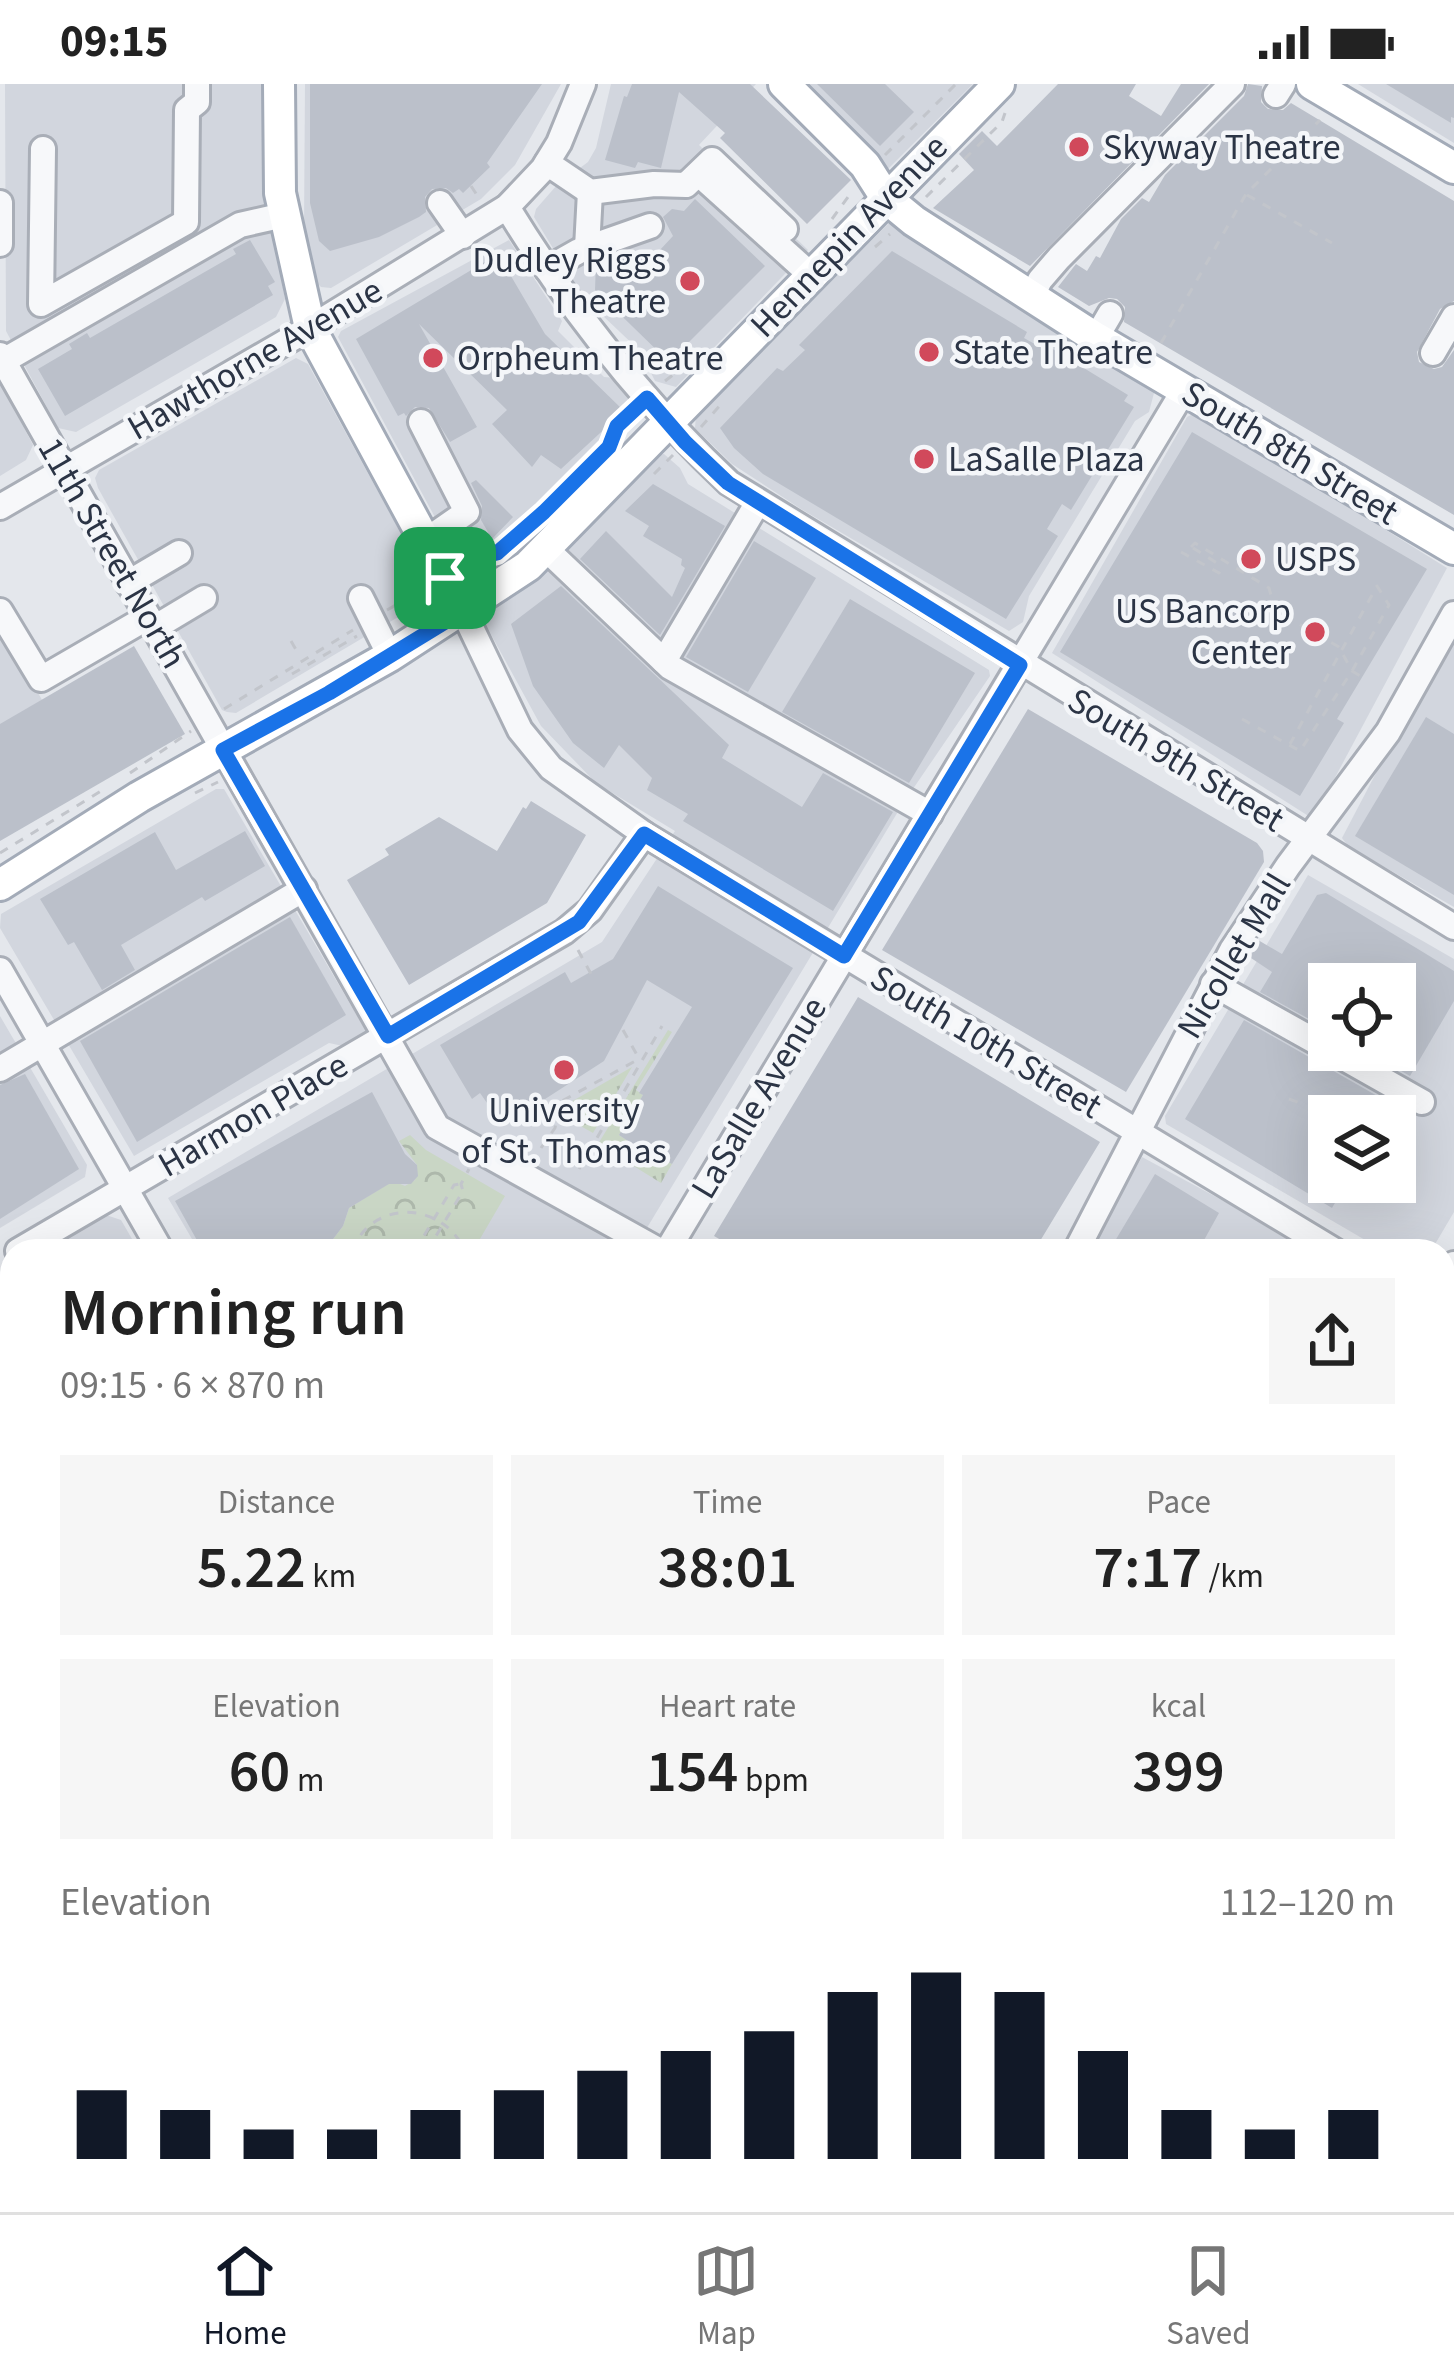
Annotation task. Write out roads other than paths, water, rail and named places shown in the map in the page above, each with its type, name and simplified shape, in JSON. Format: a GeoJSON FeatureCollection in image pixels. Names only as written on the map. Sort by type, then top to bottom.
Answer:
{"type":"FeatureCollection","features":[{"type":"Feature","properties":{"kind":"main road"},"geometry":{"type":"LineString","coordinates":[[279,84],[279,176],[310,328],[463,611]]}},
{"type":"Feature","properties":{"kind":"main road","name":"South 8th Street"},"geometry":{"type":"LineString","coordinates":[[784,84],[914,221],[1031,298],[1103,326],[1184,390],[1454,549]]}},
{"type":"Feature","properties":{"kind":"main road","name":"Hennepin Avenue"},"geometry":{"type":"LineString","coordinates":[[0,885],[139,796],[390,656],[528,566],[657,410],[811,275],[878,185],[999,84]]}},
{"type":"Feature","properties":{"kind":"main road"},"geometry":{"type":"LineString","coordinates":[[1312,84],[1454,168]]}},
{"type":"Feature","properties":{"kind":"street"},"geometry":{"type":"LineString","coordinates":[[43,149],[41,304],[186,221],[187,110],[197,102],[197,84]]}},
{"type":"Feature","properties":{"kind":"street","name":"Hawthorne Avenue"},"geometry":{"type":"LineString","coordinates":[[0,507],[507,208],[547,163],[573,115],[583,84]]}},
{"type":"Feature","properties":{"kind":"street"},"geometry":{"type":"LineString","coordinates":[[1031,298],[1059,258],[1232,84]]}},
{"type":"Feature","properties":{"kind":"street"},"geometry":{"type":"LineString","coordinates":[[547,163],[590,192],[686,185],[712,160],[785,229]]}},
{"type":"Feature","properties":{"kind":"street"},"geometry":{"type":"LineString","coordinates":[[699,174],[811,275]]}},
{"type":"Feature","properties":{"kind":"street"},"geometry":{"type":"LineString","coordinates":[[586,248],[590,192]]}},
{"type":"Feature","properties":{"kind":"street"},"geometry":{"type":"LineString","coordinates":[[0,203],[0,244]]}},
{"type":"Feature","properties":{"kind":"street"},"geometry":{"type":"LineString","coordinates":[[440,203],[463,236]]}},
{"type":"Feature","properties":{"kind":"street","name":"South 9th Street"},"geometry":{"type":"LineString","coordinates":[[507,208],[572,306],[657,410],[728,483],[1454,927]]}},
{"type":"Feature","properties":{"kind":"street"},"geometry":{"type":"LineString","coordinates":[[2,358],[244,223],[284,215]]}},
{"type":"Feature","properties":{"kind":"street"},"geometry":{"type":"LineString","coordinates":[[547,269],[586,248],[650,226]]}},
{"type":"Feature","properties":{"kind":"street"},"geometry":{"type":"LineString","coordinates":[[1433,353],[1454,317]]}},
{"type":"Feature","properties":{"kind":"street","name":"11th Street North"},"geometry":{"type":"LineString","coordinates":[[2,358],[436,1127],[641,1239]]}},
{"type":"Feature","properties":{"kind":"street","name":"LaSalle Avenue"},"geometry":{"type":"LineString","coordinates":[[670,1239],[1184,390]]}},
{"type":"Feature","properties":{"kind":"street"},"geometry":{"type":"LineString","coordinates":[[421,422],[466,512],[425,541]]}},
{"type":"Feature","properties":{"kind":"street"},"geometry":{"type":"LineString","coordinates":[[664,661],[758,502]]}},
{"type":"Feature","properties":{"kind":"street"},"geometry":{"type":"LineString","coordinates":[[545,548],[664,661],[930,814]]}},
{"type":"Feature","properties":{"kind":"street"},"geometry":{"type":"LineString","coordinates":[[128,583],[178,553]]}},
{"type":"Feature","properties":{"kind":"street"},"geometry":{"type":"LineString","coordinates":[[0,610],[41,680],[204,598]]}},
{"type":"Feature","properties":{"kind":"street","name":"South 10th Street"},"geometry":{"type":"LineString","coordinates":[[463,611],[515,723],[551,768],[644,834],[1315,1239]]}},
{"type":"Feature","properties":{"kind":"street","name":"Nicollet Mall"},"geometry":{"type":"LineString","coordinates":[[1082,1239],[1247,926],[1388,731],[1454,614]]}},
{"type":"Feature","properties":{"kind":"street"},"geometry":{"type":"LineString","coordinates":[[364,617],[390,656]]}},
{"type":"Feature","properties":{"kind":"street","name":"Harmon Place"},"geometry":{"type":"LineString","coordinates":[[40,1239],[579,922],[644,834]]}},
{"type":"Feature","properties":{"kind":"street"},"geometry":{"type":"LineString","coordinates":[[0,1069],[304,890]]}},
{"type":"Feature","properties":{"kind":"street"},"geometry":{"type":"LineString","coordinates":[[0,970],[154,1239]]}},
{"type":"Feature","properties":{"kind":"street"},"geometry":{"type":"LineString","coordinates":[[1213,984],[1308,1038]]}},
{"type":"Feature","properties":{"kind":"street"},"geometry":{"type":"LineString","coordinates":[[1367,1071],[1422,1102]]}},
{"type":"Feature","properties":{"kind":"place","name":"Skyway Theatre"},"geometry":{"type":"Point","coordinates":[1079,147]}},
{"type":"Feature","properties":{"kind":"place","name":"Dudley Riggs Theatre"},"geometry":{"type":"Point","coordinates":[690,281]}},
{"type":"Feature","properties":{"kind":"place","name":"State Theatre"},"geometry":{"type":"Point","coordinates":[929,352]}},
{"type":"Feature","properties":{"kind":"place","name":"Orpheum Theatre"},"geometry":{"type":"Point","coordinates":[433,358]}},
{"type":"Feature","properties":{"kind":"place","name":"LaSalle Plaza"},"geometry":{"type":"Point","coordinates":[924,459]}},
{"type":"Feature","properties":{"kind":"place","name":"USPS"},"geometry":{"type":"Point","coordinates":[1251,559]}},
{"type":"Feature","properties":{"kind":"place","name":"US Bancorp Center"},"geometry":{"type":"Point","coordinates":[1315,632]}},
{"type":"Feature","properties":{"kind":"place","name":"University of St. Thomas"},"geometry":{"type":"Point","coordinates":[564,1070]}}]}
